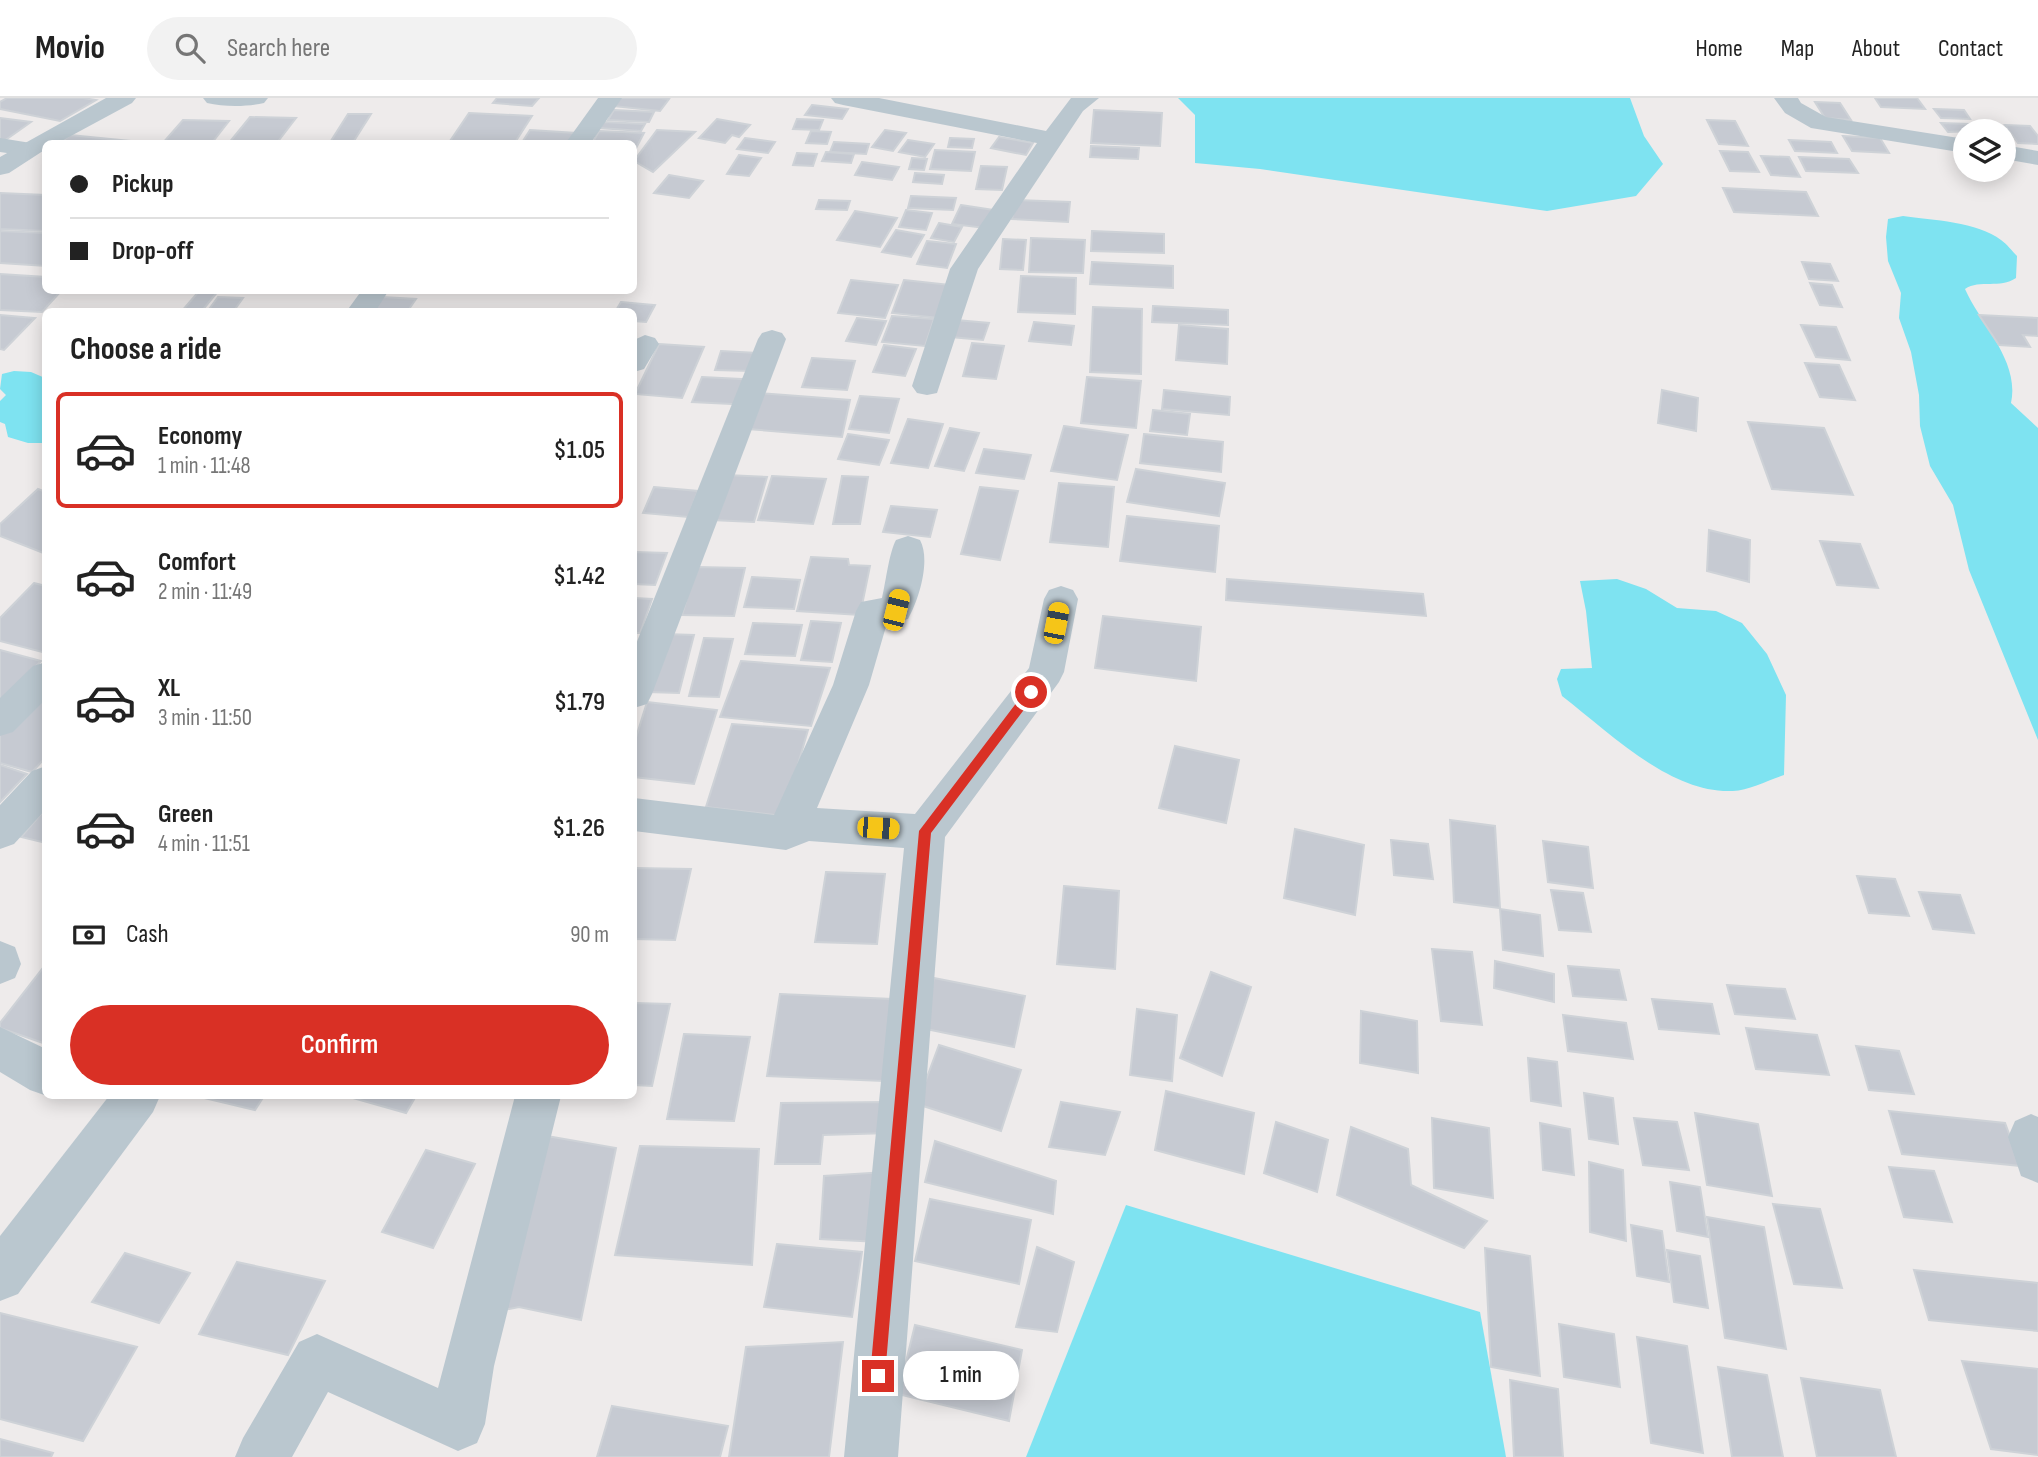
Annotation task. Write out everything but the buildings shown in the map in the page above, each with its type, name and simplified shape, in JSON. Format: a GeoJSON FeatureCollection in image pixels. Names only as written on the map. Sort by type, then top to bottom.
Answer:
{"type":"FeatureCollection","features":[{"type":"Feature","properties":{"kind":"street"},"geometry":{"type":"LineString","coordinates":[[45,140],[124,98]]}},
{"type":"Feature","properties":{"kind":"street"},"geometry":{"type":"LineString","coordinates":[[215,98],[256,98]]}},
{"type":"Feature","properties":{"kind":"street"},"geometry":{"type":"LineString","coordinates":[[580,140],[610,98]]}},
{"type":"Feature","properties":{"kind":"street"},"geometry":{"type":"LineString","coordinates":[[843,98],[1052,139]]}},
{"type":"Feature","properties":{"kind":"street"},"geometry":{"type":"LineString","coordinates":[[927,386],[964,269],[1075,106],[1087,98]]}},
{"type":"Feature","properties":{"kind":"street"},"geometry":{"type":"LineString","coordinates":[[1786,98],[1793,108],[1819,123],[1953,144]]}},
{"type":"Feature","properties":{"kind":"street"},"geometry":{"type":"LineString","coordinates":[[0,168],[42,142]]}},
{"type":"Feature","properties":{"kind":"street"},"geometry":{"type":"LineString","coordinates":[[0,145],[28,149]]}},
{"type":"Feature","properties":{"kind":"street"},"geometry":{"type":"LineString","coordinates":[[2016,154],[2038,158]]}},
{"type":"Feature","properties":{"kind":"street"},"geometry":{"type":"LineString","coordinates":[[637,686],[772,339]]}},
{"type":"Feature","properties":{"kind":"street"},"geometry":{"type":"LineString","coordinates":[[786,832],[851,685],[873,611],[896,610],[909,556],[908,548]]}},
{"type":"Feature","properties":{"kind":"street"},"geometry":{"type":"LineString","coordinates":[[871,1457],[925,831],[1046,672],[1060,599]]}},
{"type":"Feature","properties":{"kind":"street"},"geometry":{"type":"LineString","coordinates":[[0,721],[42,680]]}},
{"type":"Feature","properties":{"kind":"street"},"geometry":{"type":"LineString","coordinates":[[0,832],[42,786]]}},
{"type":"Feature","properties":{"kind":"street"},"geometry":{"type":"LineString","coordinates":[[637,814],[786,832],[807,824],[925,831]]}},
{"type":"Feature","properties":{"kind":"street"},"geometry":{"type":"LineString","coordinates":[[0,1048],[42,1072]]}},
{"type":"Feature","properties":{"kind":"street"},"geometry":{"type":"LineString","coordinates":[[0,1276],[135,1099]]}},
{"type":"Feature","properties":{"kind":"street"},"geometry":{"type":"LineString","coordinates":[[262,1457],[317,1360],[458,1424],[468,1366],[537,1099]]}},
{"type":"Feature","properties":{"kind":"water"},"geometry":{"type":"Polygon","coordinates":[[[1178,98],[1630,98],[1644,136],[1663,164],[1636,196],[1547,211],[1260,169],[1195,163],[1195,115],[1178,98]]]}},
{"type":"Feature","properties":{"kind":"water"},"geometry":{"type":"Polygon","coordinates":[[[1903,216],[1980,229],[2001,240],[2017,256],[2016,278],[2003,283],[1965,289],[2005,358],[2012,388],[2011,403],[2038,428],[2038,740],[1969,570],[1953,505],[1930,466],[1920,426],[1919,395],[1911,352],[1899,318],[1901,293],[1888,261],[1888,219],[1903,216]]]}},
{"type":"Feature","properties":{"kind":"water"},"geometry":{"type":"Polygon","coordinates":[[[14,371],[31,372],[42,377],[42,443],[28,443],[8,437],[5,424],[0,422],[0,401],[6,395],[0,389],[2,374],[14,371]]]}},
{"type":"Feature","properties":{"kind":"water"},"geometry":{"type":"Polygon","coordinates":[[[1617,579],[1646,589],[1677,608],[1716,611],[1742,623],[1767,654],[1786,695],[1784,775],[1733,791],[1709,789],[1686,782],[1664,772],[1620,743],[1562,696],[1557,679],[1561,669],[1592,668],[1580,581],[1617,579]]]}},
{"type":"Feature","properties":{"kind":"water"},"geometry":{"type":"Polygon","coordinates":[[[1126,1205],[1480,1312],[1506,1457],[1026,1457],[1126,1205]]]}},
{"type":"Feature","properties":{"kind":"route"},"geometry":{"type":"LineString","coordinates":[[878,1376],[925,831],[1031,692]]}}]}
